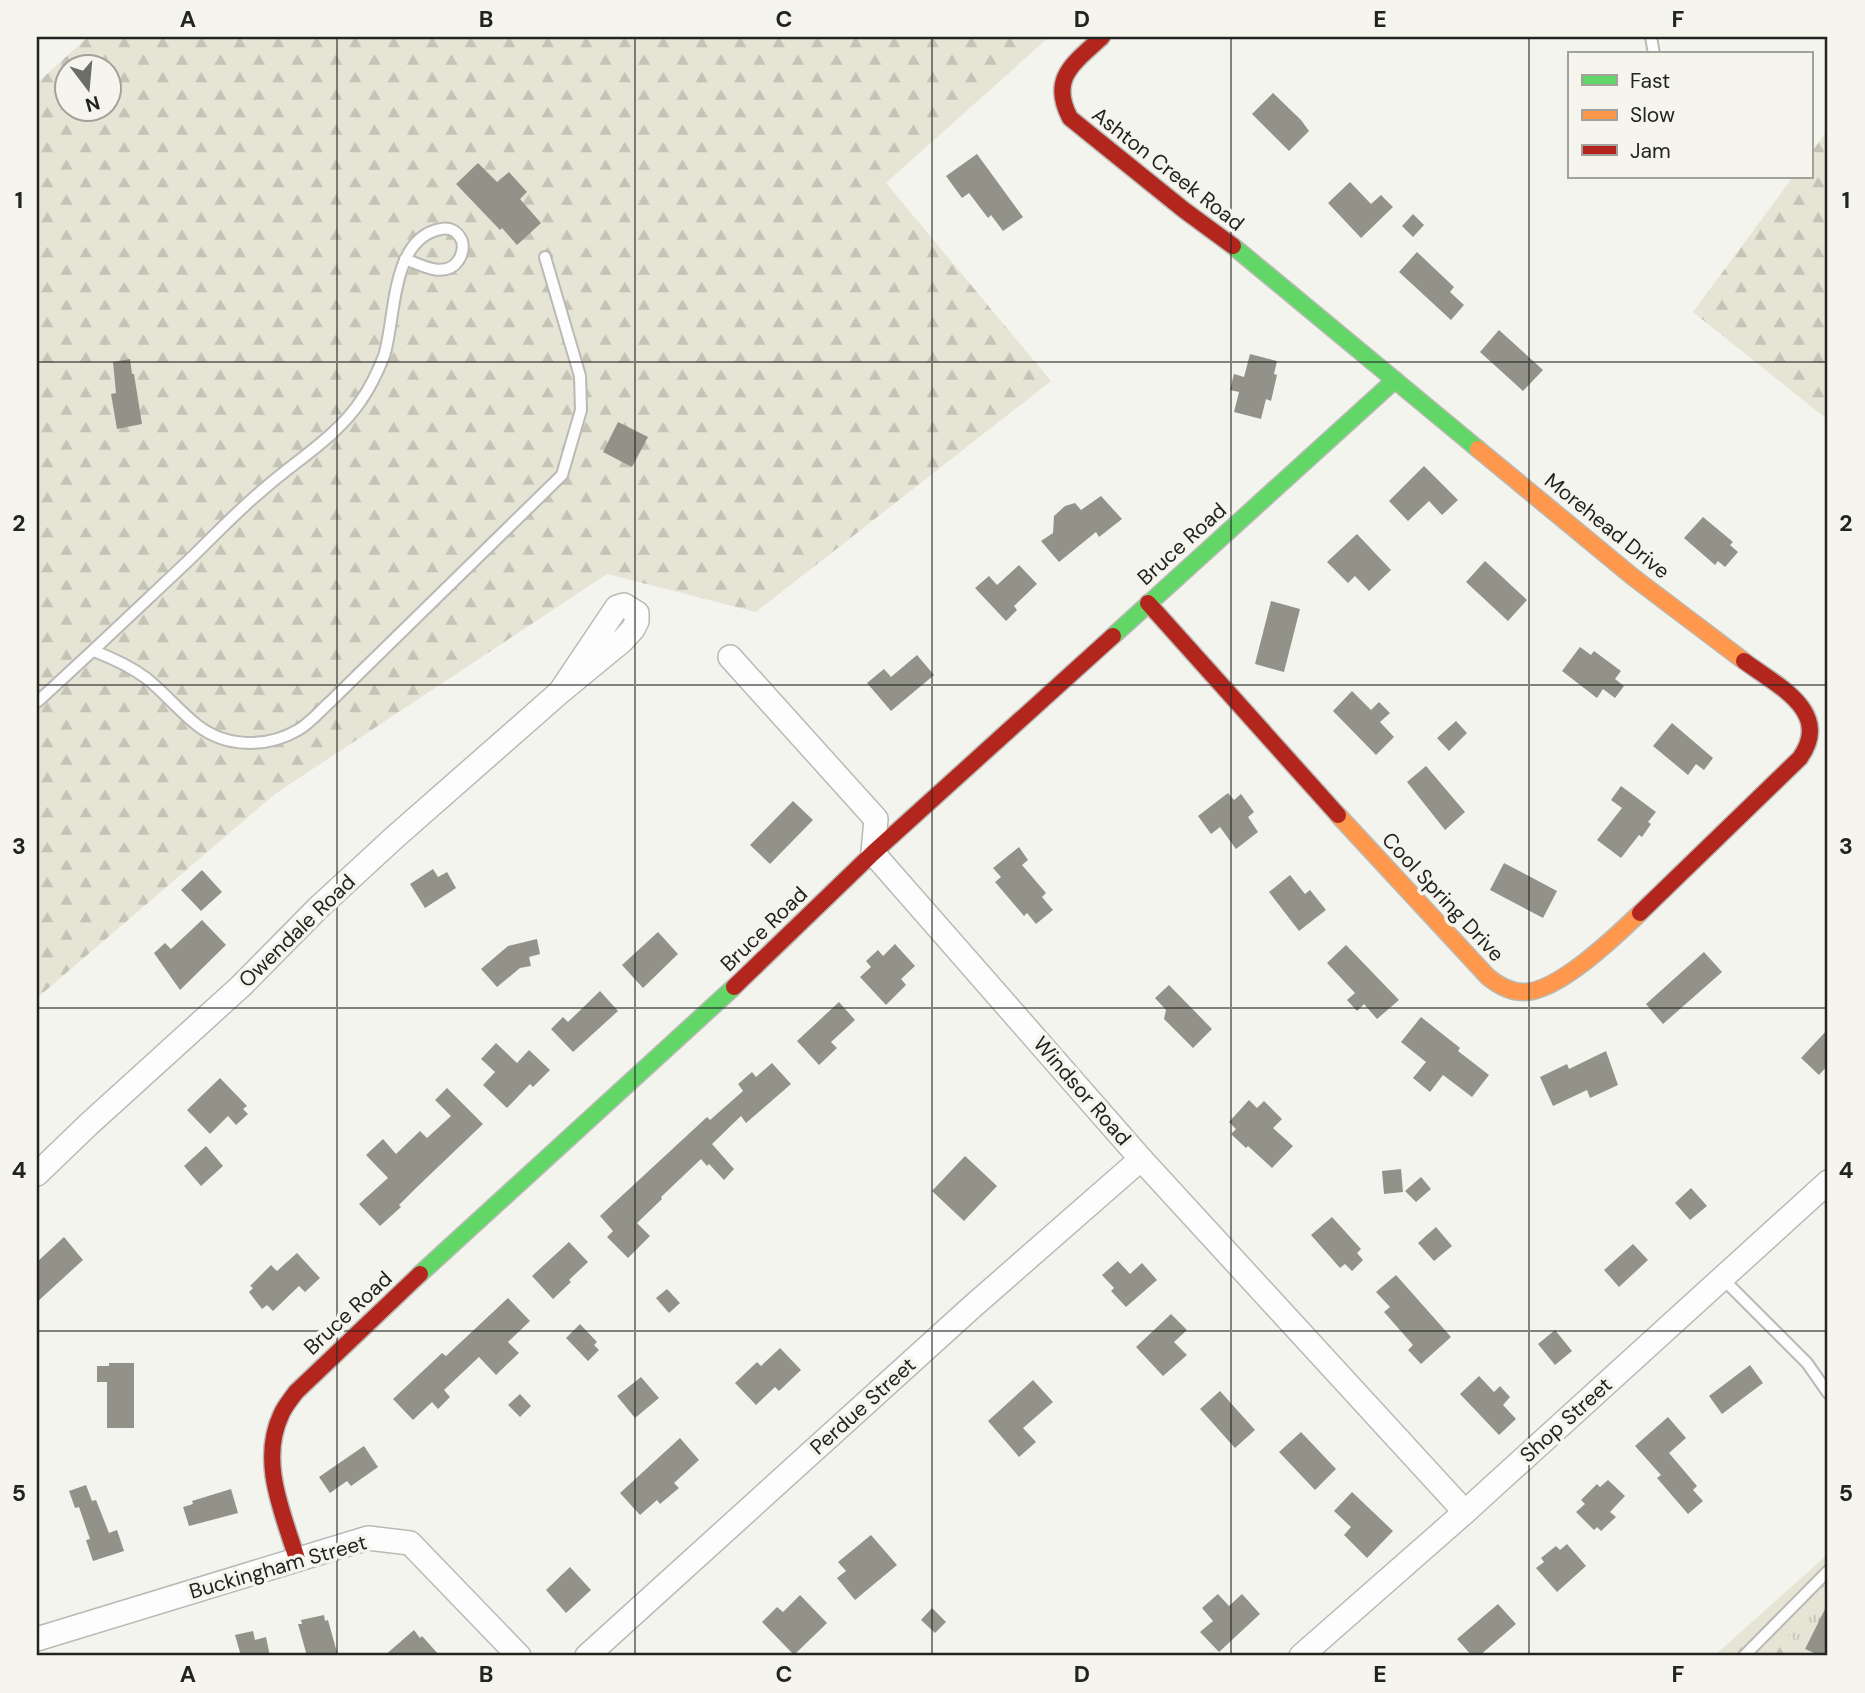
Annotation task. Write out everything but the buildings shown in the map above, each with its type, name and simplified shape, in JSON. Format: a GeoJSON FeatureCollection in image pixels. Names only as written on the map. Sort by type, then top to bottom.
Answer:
{"type":"FeatureCollection","features":[{"type":"Feature","properties":{"kind":"street","name":"Ashton Creek Road"},"geometry":{"type":"LineString","coordinates":[[1102,37],[1069,68],[1063,80],[1061,94],[1064,109],[1070,118],[1317,316]]}},
{"type":"Feature","properties":{"kind":"street","name":"Morehead Drive"},"geometry":{"type":"LineString","coordinates":[[1317,316],[1633,577],[1799,702],[1808,715],[1811,728],[1809,742],[1800,758],[1775,783]]}},
{"type":"Feature","properties":{"kind":"street","name":"Bruce Road"},"geometry":{"type":"LineString","coordinates":[[297,1559],[273,1479],[271,1461],[274,1435],[281,1414],[296,1392],[412,1281],[760,964],[873,853],[1395,380]]}},
{"type":"Feature","properties":{"kind":"street","name":"Cool Spring Drive"},"geometry":{"type":"LineString","coordinates":[[1148,603],[1488,977],[1508,990],[1538,990],[1603,948],[1775,783]]}},
{"type":"Feature","properties":{"kind":"street"},"geometry":{"type":"LineString","coordinates":[[730,657],[876,819],[873,853]]}},
{"type":"Feature","properties":{"kind":"street","name":"Owendale Road"},"geometry":{"type":"LineString","coordinates":[[37,1174],[241,986],[318,908],[560,692]]}},
{"type":"Feature","properties":{"kind":"street","name":"Windsor Road"},"geometry":{"type":"LineString","coordinates":[[873,853],[1141,1159],[1465,1512]]}},
{"type":"Feature","properties":{"kind":"street","name":"Perdue Street"},"geometry":{"type":"LineString","coordinates":[[587,1656],[1141,1159]]}},
{"type":"Feature","properties":{"kind":"street","name":"Shop Street"},"geometry":{"type":"LineString","coordinates":[[1301,1656],[1465,1512],[1828,1182]]}},
{"type":"Feature","properties":{"kind":"street","name":"Buckingham Street"},"geometry":{"type":"LineString","coordinates":[[37,1639],[368,1538],[410,1543],[519,1656]]}},
{"type":"Feature","properties":{"kind":"lane"},"geometry":{"type":"LineString","coordinates":[[37,702],[264,488],[347,419],[373,381],[384,355],[400,273],[405,259],[411,249],[422,238],[438,229],[453,230],[462,243],[460,258],[446,270],[435,270],[405,259]]}},
{"type":"Feature","properties":{"kind":"lane"},"geometry":{"type":"LineString","coordinates":[[94,650],[143,675],[211,734],[234,742],[258,743],[278,739],[300,729],[562,475],[582,410],[580,376],[545,257]]}},
{"type":"Feature","properties":{"kind":"lane"},"geometry":{"type":"LineString","coordinates":[[1722,1278],[1807,1363],[1828,1393]]}},
{"type":"Feature","properties":{"kind":"lane"},"geometry":{"type":"LineString","coordinates":[[1744,1656],[1828,1571]]}},
{"type":"Feature","properties":{"kind":"green space"},"geometry":{"type":"Polygon","coordinates":[[[88,37],[1049,37],[886,183],[1051,381],[756,612],[607,574],[275,794],[37,998],[37,83],[52,69],[52,122],[122,122],[122,52],[71,52],[88,37]]]}},
{"type":"Feature","properties":{"kind":"green space"},"geometry":{"type":"Polygon","coordinates":[[[1828,119],[1828,420],[1693,312],[1792,178],[1812,178],[1812,152],[1826,132],[1828,119]]]}},
{"type":"Feature","properties":{"kind":"green space"},"geometry":{"type":"Polygon","coordinates":[[[1828,1554],[1828,1594],[1816,1584],[1769,1624],[1824,1656],[1714,1656],[1828,1554]]]}},
{"type":"Feature","properties":{"kind":"green space"},"geometry":{"type":"Polygon","coordinates":[[[1816,1583],[1828,1594],[1828,1656],[1768,1624],[1816,1583]]]}},
{"type":"Feature","properties":{"kind":"traffic: fast"},"geometry":{"type":"LineString","coordinates":[[1233,246],[1478,449]]}},
{"type":"Feature","properties":{"kind":"traffic: fast"},"geometry":{"type":"LineString","coordinates":[[1113,636],[1395,380]]}},
{"type":"Feature","properties":{"kind":"traffic: fast"},"geometry":{"type":"LineString","coordinates":[[420,1274],[734,987]]}},
{"type":"Feature","properties":{"kind":"traffic: slow"},"geometry":{"type":"LineString","coordinates":[[1478,449],[1633,577],[1744,661]]}},
{"type":"Feature","properties":{"kind":"traffic: slow"},"geometry":{"type":"LineString","coordinates":[[1338,815],[1488,977],[1508,989],[1518,992],[1537,990],[1569,974],[1640,913]]}},
{"type":"Feature","properties":{"kind":"traffic: jam"},"geometry":{"type":"LineString","coordinates":[[1102,37],[1074,64],[1064,82],[1062,92],[1070,118],[1233,246]]}},
{"type":"Feature","properties":{"kind":"traffic: jam"},"geometry":{"type":"LineString","coordinates":[[1148,603],[1338,815]]}},
{"type":"Feature","properties":{"kind":"traffic: jam"},"geometry":{"type":"LineString","coordinates":[[734,987],[873,853],[1113,636]]}},
{"type":"Feature","properties":{"kind":"traffic: jam"},"geometry":{"type":"LineString","coordinates":[[1640,913],[1800,758],[1808,741],[1810,726],[1796,701],[1744,661]]}},
{"type":"Feature","properties":{"kind":"traffic: jam"},"geometry":{"type":"LineString","coordinates":[[297,1559],[280,1506],[273,1469],[272,1451],[281,1415],[296,1392],[420,1274]]}}]}
